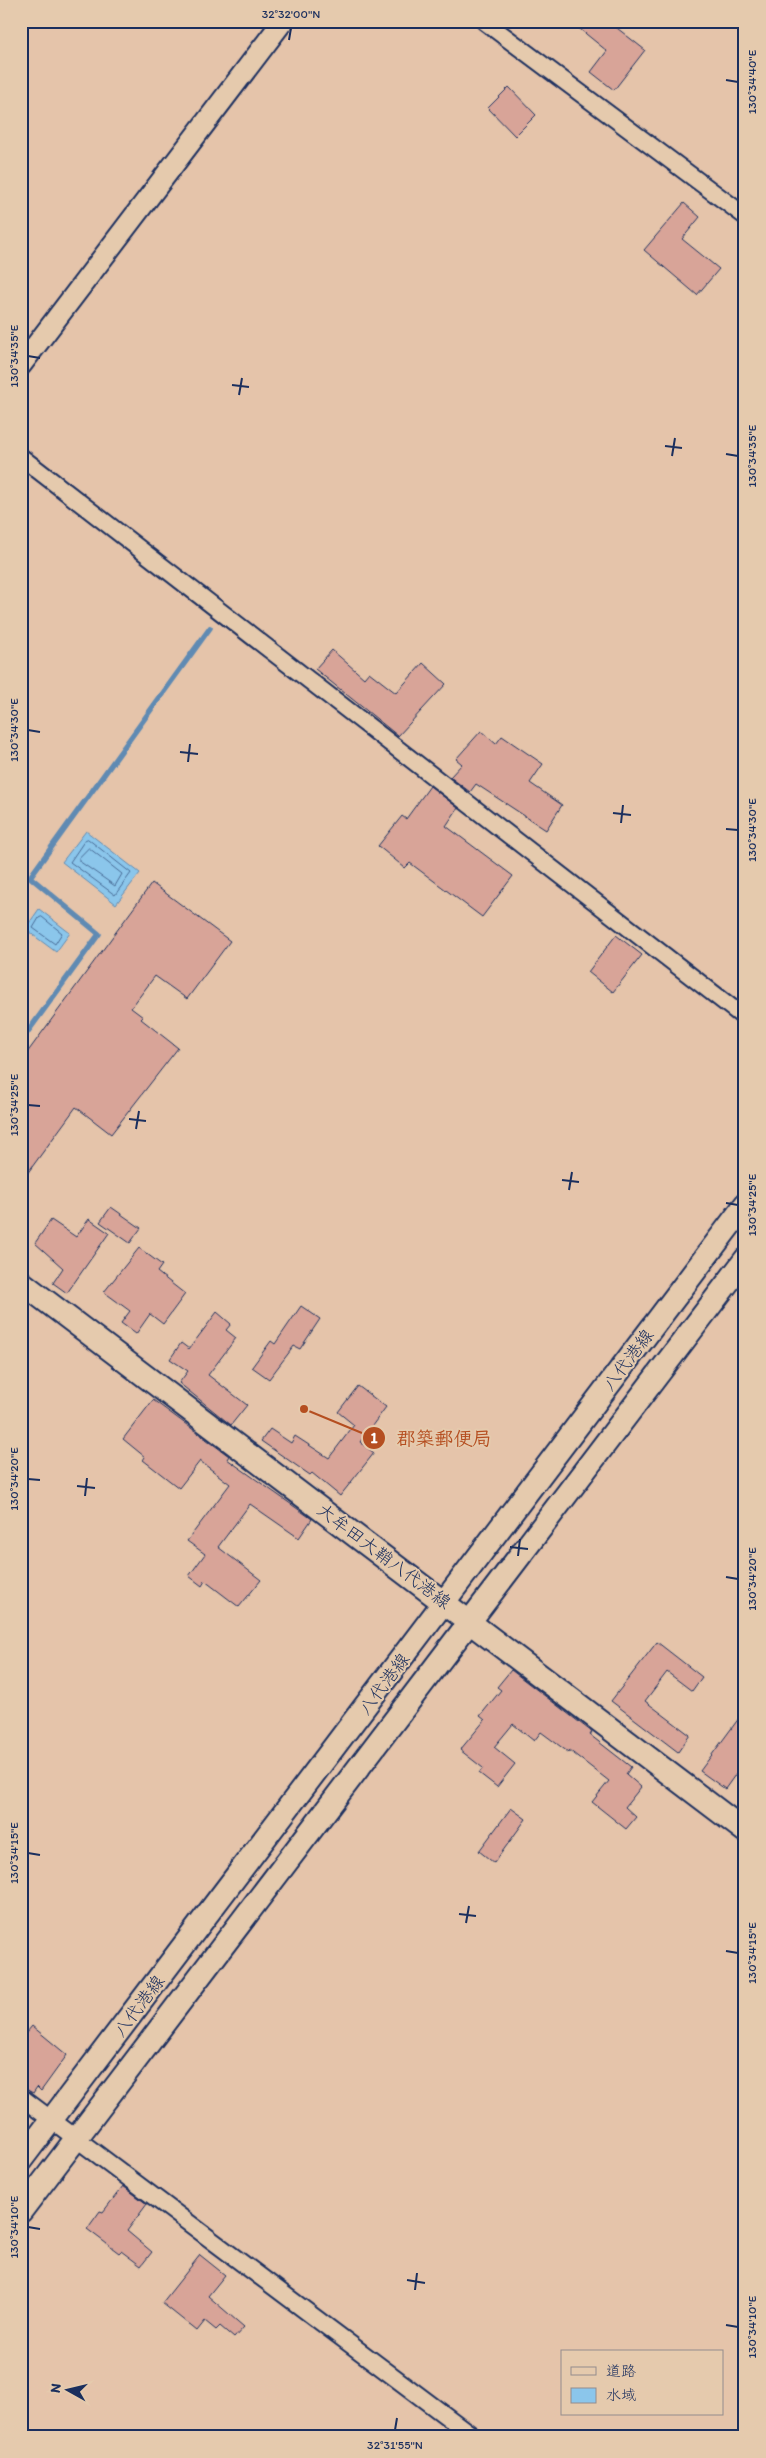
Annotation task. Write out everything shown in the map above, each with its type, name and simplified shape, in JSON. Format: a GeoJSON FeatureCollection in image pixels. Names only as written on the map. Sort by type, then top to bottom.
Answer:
{"type":"FeatureCollection","features":[{"type":"Feature","properties":{"kind":"main road","name":"八代港線"},"geometry":{"type":"LineString","coordinates":[[21,2160],[446,1602],[745,1205]]}},
{"type":"Feature","properties":{"kind":"main road","name":"八代港線"},"geometry":{"type":"LineString","coordinates":[[21,2211],[745,1260]]}},
{"type":"Feature","properties":{"kind":"main road","name":"大牟田大鞘八代港線"},"geometry":{"type":"LineString","coordinates":[[21,1282],[745,1830]]}},
{"type":"Feature","properties":{"kind":"street"},"geometry":{"type":"LineString","coordinates":[[21,365],[283,21]]}},
{"type":"Feature","properties":{"kind":"street"},"geometry":{"type":"LineString","coordinates":[[484,21],[745,216]]}},
{"type":"Feature","properties":{"kind":"street"},"geometry":{"type":"LineString","coordinates":[[21,457],[745,1018]]}},
{"type":"Feature","properties":{"kind":"street"},"geometry":{"type":"LineString","coordinates":[[21,2098],[474,2437]]}},
{"type":"Feature","properties":{"kind":"water"},"geometry":{"type":"Polygon","coordinates":[[[86,831],[140,873],[116,904],[62,862],[86,831]]]}},
{"type":"Feature","properties":{"kind":"water"},"geometry":{"type":"Polygon","coordinates":[[[39,909],[70,933],[56,952],[25,929],[39,909]]]}},
{"type":"Feature","properties":{"kind":"building"},"geometry":{"type":"Polygon","coordinates":[[[570,21],[608,21],[645,50],[614,90],[591,72],[607,51],[570,21]]]}},
{"type":"Feature","properties":{"kind":"building"},"geometry":{"type":"Polygon","coordinates":[[[509,87],[536,115],[515,136],[488,108],[509,87]]]}},
{"type":"Feature","properties":{"kind":"building"},"geometry":{"type":"Polygon","coordinates":[[[684,203],[700,217],[682,239],[719,269],[697,295],[644,250],[684,203]]]}},
{"type":"Feature","properties":{"kind":"building"},"geometry":{"type":"Polygon","coordinates":[[[332,650],[364,678],[369,672],[396,693],[423,663],[446,684],[398,736],[315,669],[332,650]]]}},
{"type":"Feature","properties":{"kind":"building"},"geometry":{"type":"Polygon","coordinates":[[[481,731],[496,744],[502,736],[543,764],[530,783],[562,805],[546,830],[476,784],[470,792],[450,777],[462,764],[456,759],[481,731]]]}},
{"type":"Feature","properties":{"kind":"building"},"geometry":{"type":"Polygon","coordinates":[[[430,786],[458,808],[446,826],[513,876],[482,917],[410,863],[405,868],[378,846],[402,816],[406,819],[430,786]]]}},
{"type":"Feature","properties":{"kind":"building"},"geometry":{"type":"Polygon","coordinates":[[[152,883],[230,941],[187,999],[155,976],[131,1008],[143,1017],[141,1019],[178,1048],[111,1134],[76,1107],[21,1182],[21,1061],[152,883]]]}},
{"type":"Feature","properties":{"kind":"building"},"geometry":{"type":"Polygon","coordinates":[[[616,935],[642,955],[613,992],[588,972],[616,935]]]}},
{"type":"Feature","properties":{"kind":"building"},"geometry":{"type":"Polygon","coordinates":[[[111,1207],[141,1228],[130,1243],[100,1222],[111,1207]]]}},
{"type":"Feature","properties":{"kind":"building"},"geometry":{"type":"Polygon","coordinates":[[[89,1219],[109,1233],[67,1293],[53,1283],[63,1268],[35,1243],[51,1220],[76,1237],[89,1219]]]}},
{"type":"Feature","properties":{"kind":"building"},"geometry":{"type":"Polygon","coordinates":[[[139,1248],[162,1265],[157,1272],[185,1294],[163,1324],[150,1314],[136,1334],[121,1323],[130,1311],[104,1292],[139,1248]]]}},
{"type":"Feature","properties":{"kind":"building"},"geometry":{"type":"Polygon","coordinates":[[[301,1306],[320,1319],[300,1349],[294,1346],[269,1379],[252,1367],[271,1341],[275,1344],[301,1306]]]}},
{"type":"Feature","properties":{"kind":"building"},"geometry":{"type":"Polygon","coordinates":[[[217,1312],[231,1324],[226,1330],[236,1338],[208,1375],[247,1405],[231,1425],[179,1383],[188,1371],[170,1359],[181,1343],[189,1349],[217,1312]]]}},
{"type":"Feature","properties":{"kind":"building"},"geometry":{"type":"Polygon","coordinates":[[[358,1386],[386,1407],[360,1442],[374,1453],[340,1496],[312,1473],[310,1475],[261,1441],[270,1429],[291,1443],[295,1436],[329,1458],[354,1425],[338,1412],[358,1386]]]}},
{"type":"Feature","properties":{"kind":"building"},"geometry":{"type":"Polygon","coordinates":[[[153,1400],[229,1456],[227,1459],[312,1519],[299,1538],[250,1504],[218,1547],[261,1580],[239,1607],[205,1581],[202,1586],[189,1576],[205,1554],[187,1541],[230,1484],[200,1461],[179,1488],[143,1460],[145,1457],[123,1439],[153,1400]]]}},
{"type":"Feature","properties":{"kind":"building"},"geometry":{"type":"Polygon","coordinates":[[[657,1642],[702,1677],[692,1691],[667,1672],[645,1701],[690,1735],[678,1752],[611,1701],[657,1642]]]}},
{"type":"Feature","properties":{"kind":"building"},"geometry":{"type":"Polygon","coordinates":[[[511,1670],[592,1732],[590,1735],[631,1767],[626,1774],[641,1787],[625,1807],[636,1817],[626,1829],[592,1802],[609,1781],[569,1750],[568,1752],[541,1732],[534,1741],[513,1724],[494,1747],[515,1764],[497,1787],[479,1773],[483,1768],[460,1750],[485,1720],[480,1716],[501,1690],[497,1687],[511,1670]]]}},
{"type":"Feature","properties":{"kind":"building"},"geometry":{"type":"Polygon","coordinates":[[[745,1710],[745,1761],[725,1789],[700,1771],[745,1710]]]}},
{"type":"Feature","properties":{"kind":"building"},"geometry":{"type":"Polygon","coordinates":[[[511,1808],[526,1819],[494,1863],[479,1851],[511,1808]]]}},
{"type":"Feature","properties":{"kind":"building"},"geometry":{"type":"Polygon","coordinates":[[[32,2026],[67,2055],[41,2091],[37,2087],[33,2093],[21,2087],[21,2039],[32,2026]]]}},
{"type":"Feature","properties":{"kind":"building"},"geometry":{"type":"Polygon","coordinates":[[[123,2186],[147,2204],[127,2231],[152,2252],[141,2266],[121,2251],[119,2253],[87,2229],[100,2211],[103,2212],[123,2186]]]}},
{"type":"Feature","properties":{"kind":"building"},"geometry":{"type":"Polygon","coordinates":[[[200,2255],[225,2275],[208,2296],[244,2327],[234,2338],[220,2326],[216,2330],[205,2321],[197,2331],[162,2303],[200,2255]]]}},
{"type":"Feature","properties":{"kind":"waterway"},"geometry":{"type":"LineString","coordinates":[[21,1041],[99,934],[30,877],[210,628]]}},
{"type":"Feature","properties":{"kind":"place","name":"郡築郵便局"},"geometry":{"type":"Point","coordinates":[304,1409]}}]}
